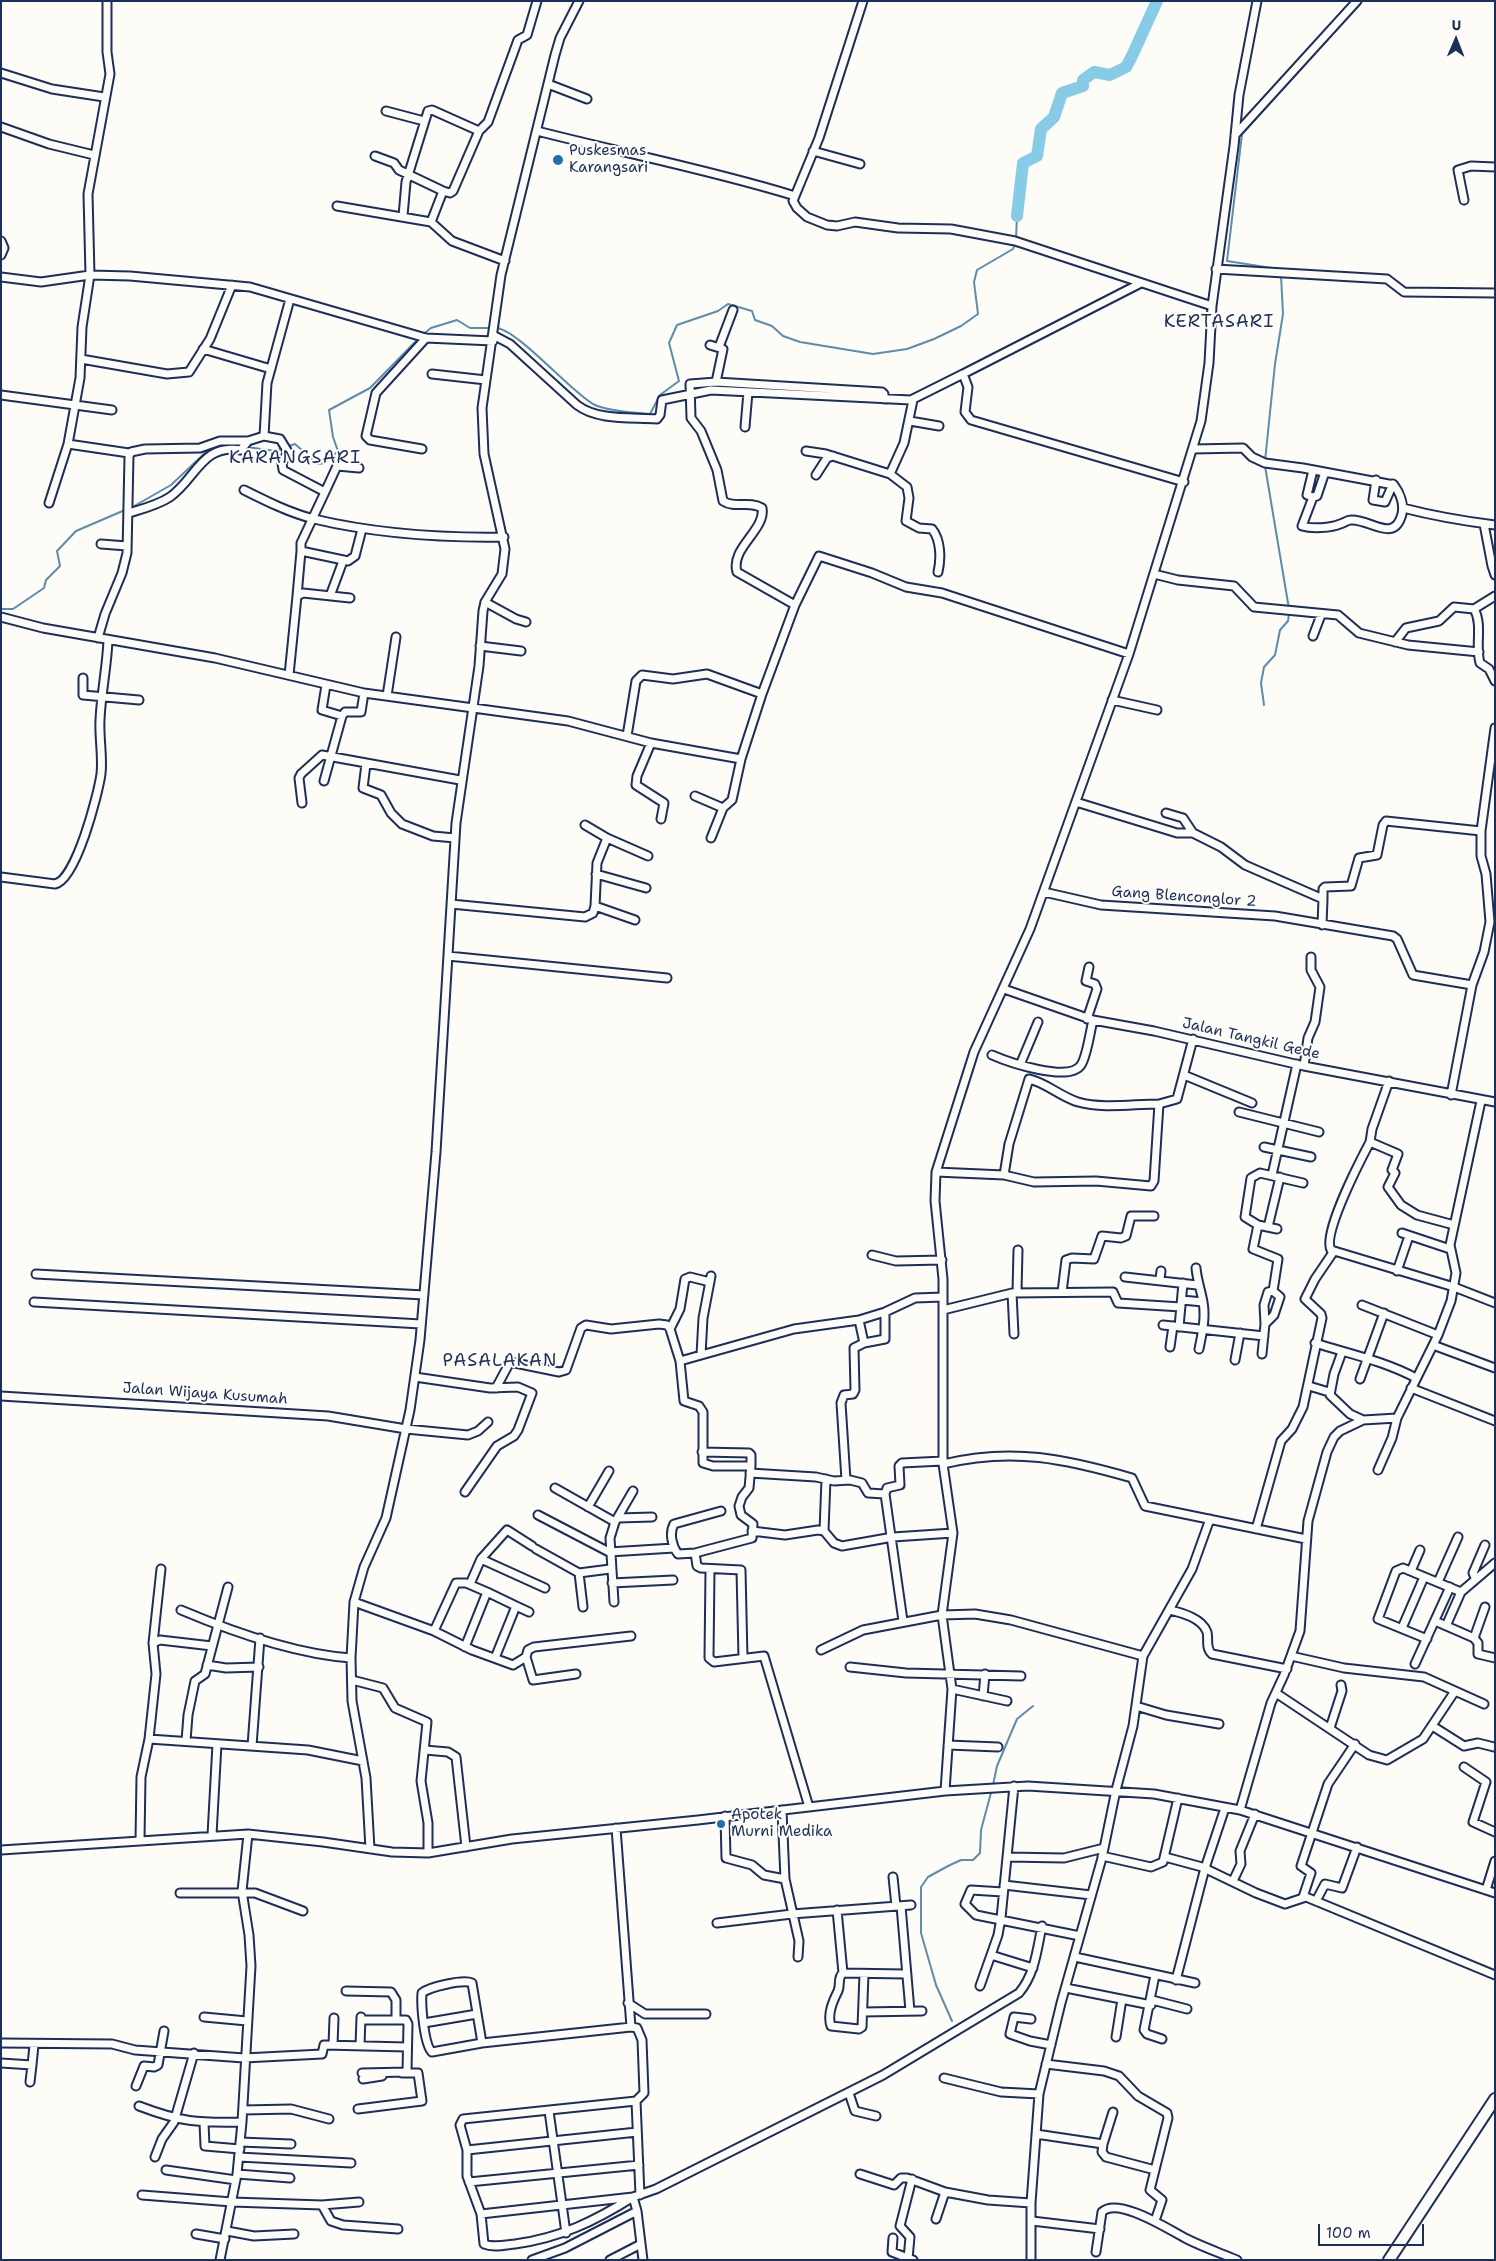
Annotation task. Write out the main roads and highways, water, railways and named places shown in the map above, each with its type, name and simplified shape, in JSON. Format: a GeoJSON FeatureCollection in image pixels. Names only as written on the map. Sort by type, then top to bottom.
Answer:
{"type":"FeatureCollection","features":[{"type":"Feature","properties":{"kind":"waterway"},"geometry":{"type":"LineString","coordinates":[[1017,216],[1023,163],[1037,156],[1041,129],[1054,117],[1062,93],[1083,86],[1083,80],[1094,72],[1110,75],[1126,67],[1157,1]]}},
{"type":"Feature","properties":{"kind":"waterway"},"geometry":{"type":"LineString","coordinates":[[1278,269],[1227,261],[1242,134],[1362,1]]}},
{"type":"Feature","properties":{"kind":"waterway"},"geometry":{"type":"LineString","coordinates":[[1016,239],[1017,216]]}},
{"type":"Feature","properties":{"kind":"waterway"},"geometry":{"type":"LineString","coordinates":[[496,328],[517,338],[593,404],[613,410],[650,414],[660,395],[679,381],[669,343],[677,325],[718,311],[728,304],[752,311],[755,320],[772,326],[783,336],[800,342],[873,354],[907,349],[961,326],[978,314],[974,282],[977,270],[1013,249],[1015,244]]}},
{"type":"Feature","properties":{"kind":"waterway"},"geometry":{"type":"LineString","coordinates":[[1265,461],[1275,364],[1283,314],[1281,275]]}},
{"type":"Feature","properties":{"kind":"waterway"},"geometry":{"type":"LineString","coordinates":[[422,335],[431,328],[457,320],[470,328],[491,328]]}},
{"type":"Feature","properties":{"kind":"waterway"},"geometry":{"type":"LineString","coordinates":[[247,447],[275,451],[295,444],[318,464],[325,463],[338,451],[333,437],[329,410],[370,388],[418,339]]}},
{"type":"Feature","properties":{"kind":"waterway"},"geometry":{"type":"LineString","coordinates":[[129,509],[171,485],[206,452],[223,444]]}},
{"type":"Feature","properties":{"kind":"waterway"},"geometry":{"type":"LineString","coordinates":[[1265,466],[1289,609]]}},
{"type":"Feature","properties":{"kind":"waterway"},"geometry":{"type":"LineString","coordinates":[[1,609],[13,609],[44,588],[46,580],[60,566],[57,551],[76,531],[125,510]]}},
{"type":"Feature","properties":{"kind":"waterway"},"geometry":{"type":"LineString","coordinates":[[1264,705],[1261,683],[1264,667],[1275,655],[1280,630],[1288,621],[1289,614]]}},
{"type":"Feature","properties":{"kind":"waterway"},"geometry":{"type":"LineString","coordinates":[[993,1785],[997,1766],[1017,1719],[1033,1706]]}},
{"type":"Feature","properties":{"kind":"waterway"},"geometry":{"type":"LineString","coordinates":[[952,2021],[936,1985],[921,1933],[921,1887],[928,1877],[961,1860],[973,1860],[980,1853],[981,1830],[992,1789]]}},
{"type":"Feature","properties":{"kind":"place","name":"Puskesmas Karangsari"},"geometry":{"type":"Point","coordinates":[558,160]}},
{"type":"Feature","properties":{"kind":"place","name":"Apotek Murni Medika"},"geometry":{"type":"Point","coordinates":[721,1824]}},
{"type":"Feature","properties":{"kind":"district","name":"KERTASARI"},"geometry":{"type":"Point","coordinates":[1219,322]}},
{"type":"Feature","properties":{"kind":"district","name":"KARANGSARI"},"geometry":{"type":"Point","coordinates":[295,458]}},
{"type":"Feature","properties":{"kind":"district","name":"PASALAKAN"},"geometry":{"type":"Point","coordinates":[500,1361]}}]}
